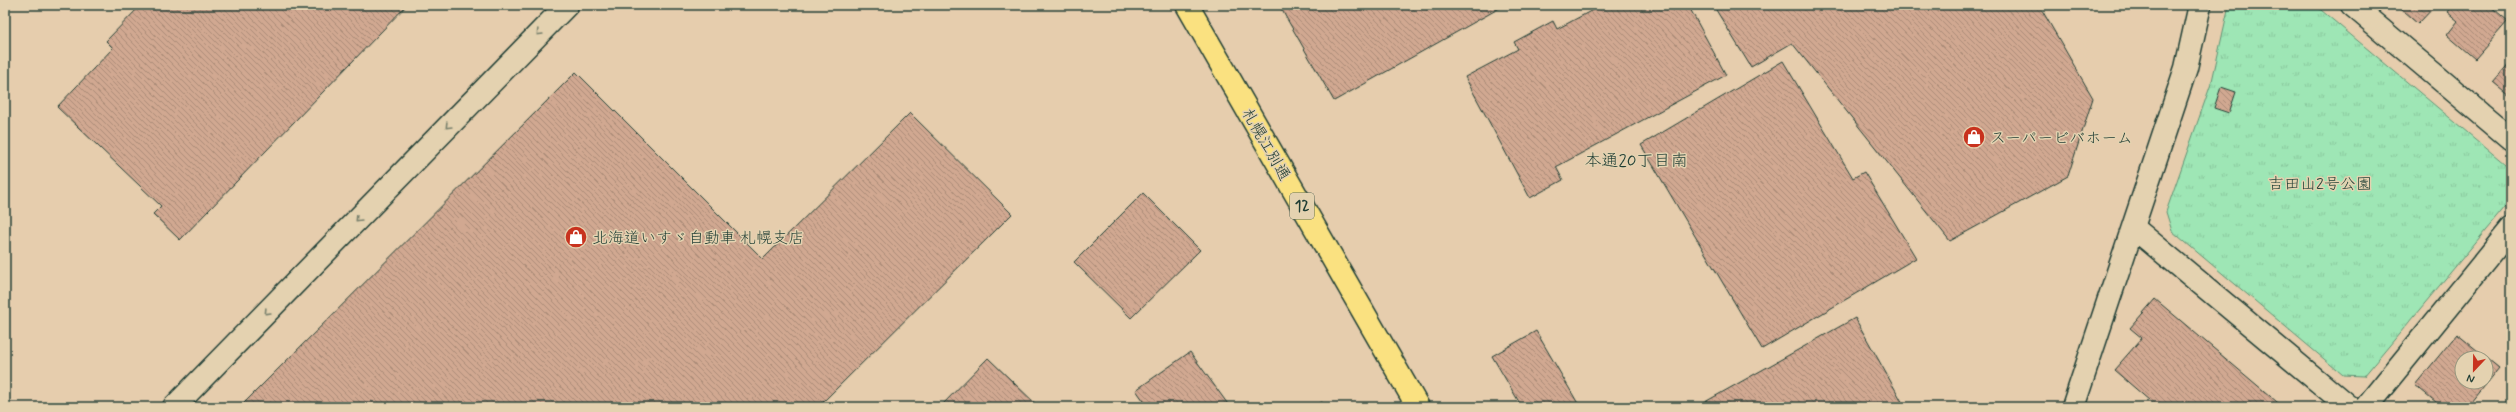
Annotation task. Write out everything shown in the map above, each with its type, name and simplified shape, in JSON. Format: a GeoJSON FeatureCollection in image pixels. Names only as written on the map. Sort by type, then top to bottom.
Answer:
{"type":"FeatureCollection","features":[{"type":"Feature","properties":{"kind":"highway","name":"札幌江別通"},"geometry":{"type":"LineString","coordinates":[[1187,5],[1418,407]]}},
{"type":"Feature","properties":{"kind":"street"},"geometry":{"type":"LineString","coordinates":[[174,407],[567,5]]}},
{"type":"Feature","properties":{"kind":"street"},"geometry":{"type":"LineString","coordinates":[[2074,407],[2186,68],[2200,5]]}},
{"type":"Feature","properties":{"kind":"street"},"geometry":{"type":"LineString","coordinates":[[2352,5],[2511,139]]}},
{"type":"Feature","properties":{"kind":"street"},"geometry":{"type":"LineString","coordinates":[[2134,228],[2350,407]]}},
{"type":"Feature","properties":{"kind":"street"},"geometry":{"type":"LineString","coordinates":[[2366,407],[2511,229]]}},
{"type":"Feature","properties":{"kind":"green space","name":"吉田山2号公園"},"geometry":{"type":"Polygon","coordinates":[[[2229,5],[2315,5],[2511,169],[2511,200],[2364,376],[2343,375],[2172,231],[2166,212],[2212,81],[2229,5]]]}},
{"type":"Feature","properties":{"kind":"building"},"geometry":{"type":"Polygon","coordinates":[[[141,5],[407,5],[180,240],[153,214],[161,206],[57,107],[113,48],[106,41],[141,5]]]}},
{"type":"Feature","properties":{"kind":"building"},"geometry":{"type":"Polygon","coordinates":[[[1279,5],[1505,5],[1334,101],[1279,5]]]}},
{"type":"Feature","properties":{"kind":"building"},"geometry":{"type":"Polygon","coordinates":[[[1602,5],[1688,5],[1726,75],[1556,167],[1563,180],[1530,198],[1465,77],[1518,49],[1514,42],[1553,21],[1557,29],[1602,5]]]}},
{"type":"Feature","properties":{"kind":"building","name":"スーパービバホーム"},"geometry":{"type":"Polygon","coordinates":[[[1713,5],[2039,5],[2093,98],[2068,176],[1950,241],[1792,43],[1751,67],[1713,5]]]}},
{"type":"Feature","properties":{"kind":"building"},"geometry":{"type":"Polygon","coordinates":[[[2396,5],[2436,5],[2418,24],[2396,5]]]}},
{"type":"Feature","properties":{"kind":"building"},"geometry":{"type":"Polygon","coordinates":[[[2452,5],[2489,5],[2508,21],[2475,59],[2447,35],[2458,21],[2447,12],[2452,5]]]}},
{"type":"Feature","properties":{"kind":"building"},"geometry":{"type":"Polygon","coordinates":[[[2504,5],[2511,5],[2511,11],[2504,5]]]}},
{"type":"Feature","properties":{"kind":"building"},"geometry":{"type":"Polygon","coordinates":[[[1783,61],[1853,178],[1864,172],[1916,258],[1762,349],[1641,145],[1783,61]]]}},
{"type":"Feature","properties":{"kind":"building"},"geometry":{"type":"Polygon","coordinates":[[[2511,61],[2511,97],[2493,82],[2511,61]]]}},
{"type":"Feature","properties":{"kind":"building","name":"北海道いすゞ自動車 札幌支店"},"geometry":{"type":"Polygon","coordinates":[[[576,72],[763,259],[910,113],[1012,214],[818,407],[240,407],[576,72]]]}},
{"type":"Feature","properties":{"kind":"building"},"geometry":{"type":"Polygon","coordinates":[[[2221,87],[2236,92],[2229,113],[2214,108],[2221,87]]]}},
{"type":"Feature","properties":{"kind":"building"},"geometry":{"type":"Polygon","coordinates":[[[1143,193],[1200,250],[1131,318],[1074,262],[1143,193]]]}},
{"type":"Feature","properties":{"kind":"building"},"geometry":{"type":"Polygon","coordinates":[[[2155,299],[2283,407],[2157,407],[2114,370],[2142,338],[2130,328],[2155,299]]]}},
{"type":"Feature","properties":{"kind":"building"},"geometry":{"type":"Polygon","coordinates":[[[1855,318],[1905,407],[1696,407],[1855,318]]]}},
{"type":"Feature","properties":{"kind":"building"},"geometry":{"type":"Polygon","coordinates":[[[1536,331],[1580,407],[1522,407],[1492,356],[1536,331]]]}},
{"type":"Feature","properties":{"kind":"building"},"geometry":{"type":"Polygon","coordinates":[[[2457,334],[2477,350],[2454,350],[2454,390],[2482,390],[2468,407],[2442,407],[2415,385],[2457,334]]]}},
{"type":"Feature","properties":{"kind":"building"},"geometry":{"type":"Polygon","coordinates":[[[1190,352],[1230,407],[1148,407],[1136,390],[1190,352]]]}},
{"type":"Feature","properties":{"kind":"building"},"geometry":{"type":"Polygon","coordinates":[[[988,358],[1039,407],[940,407],[988,358]]]}},
{"type":"Feature","properties":{"kind":"building"},"geometry":{"type":"Polygon","coordinates":[[[2494,364],[2499,368],[2494,374],[2494,364]]]}},
{"type":"Feature","properties":{"kind":"building"},"geometry":{"type":"Polygon","coordinates":[[[1322,402],[1325,407],[1313,407],[1322,402]]]}},
{"type":"Feature","properties":{"kind":"place","name":"スーパービバホーム"},"geometry":{"type":"Point","coordinates":[1974,137]}},
{"type":"Feature","properties":{"kind":"place","name":"北海道いすゞ自動車 札幌支店"},"geometry":{"type":"Point","coordinates":[576,237]}},
{"type":"Feature","properties":{"kind":"district","name":"本通20丁目南"},"geometry":{"type":"Point","coordinates":[1636,160]}}]}
